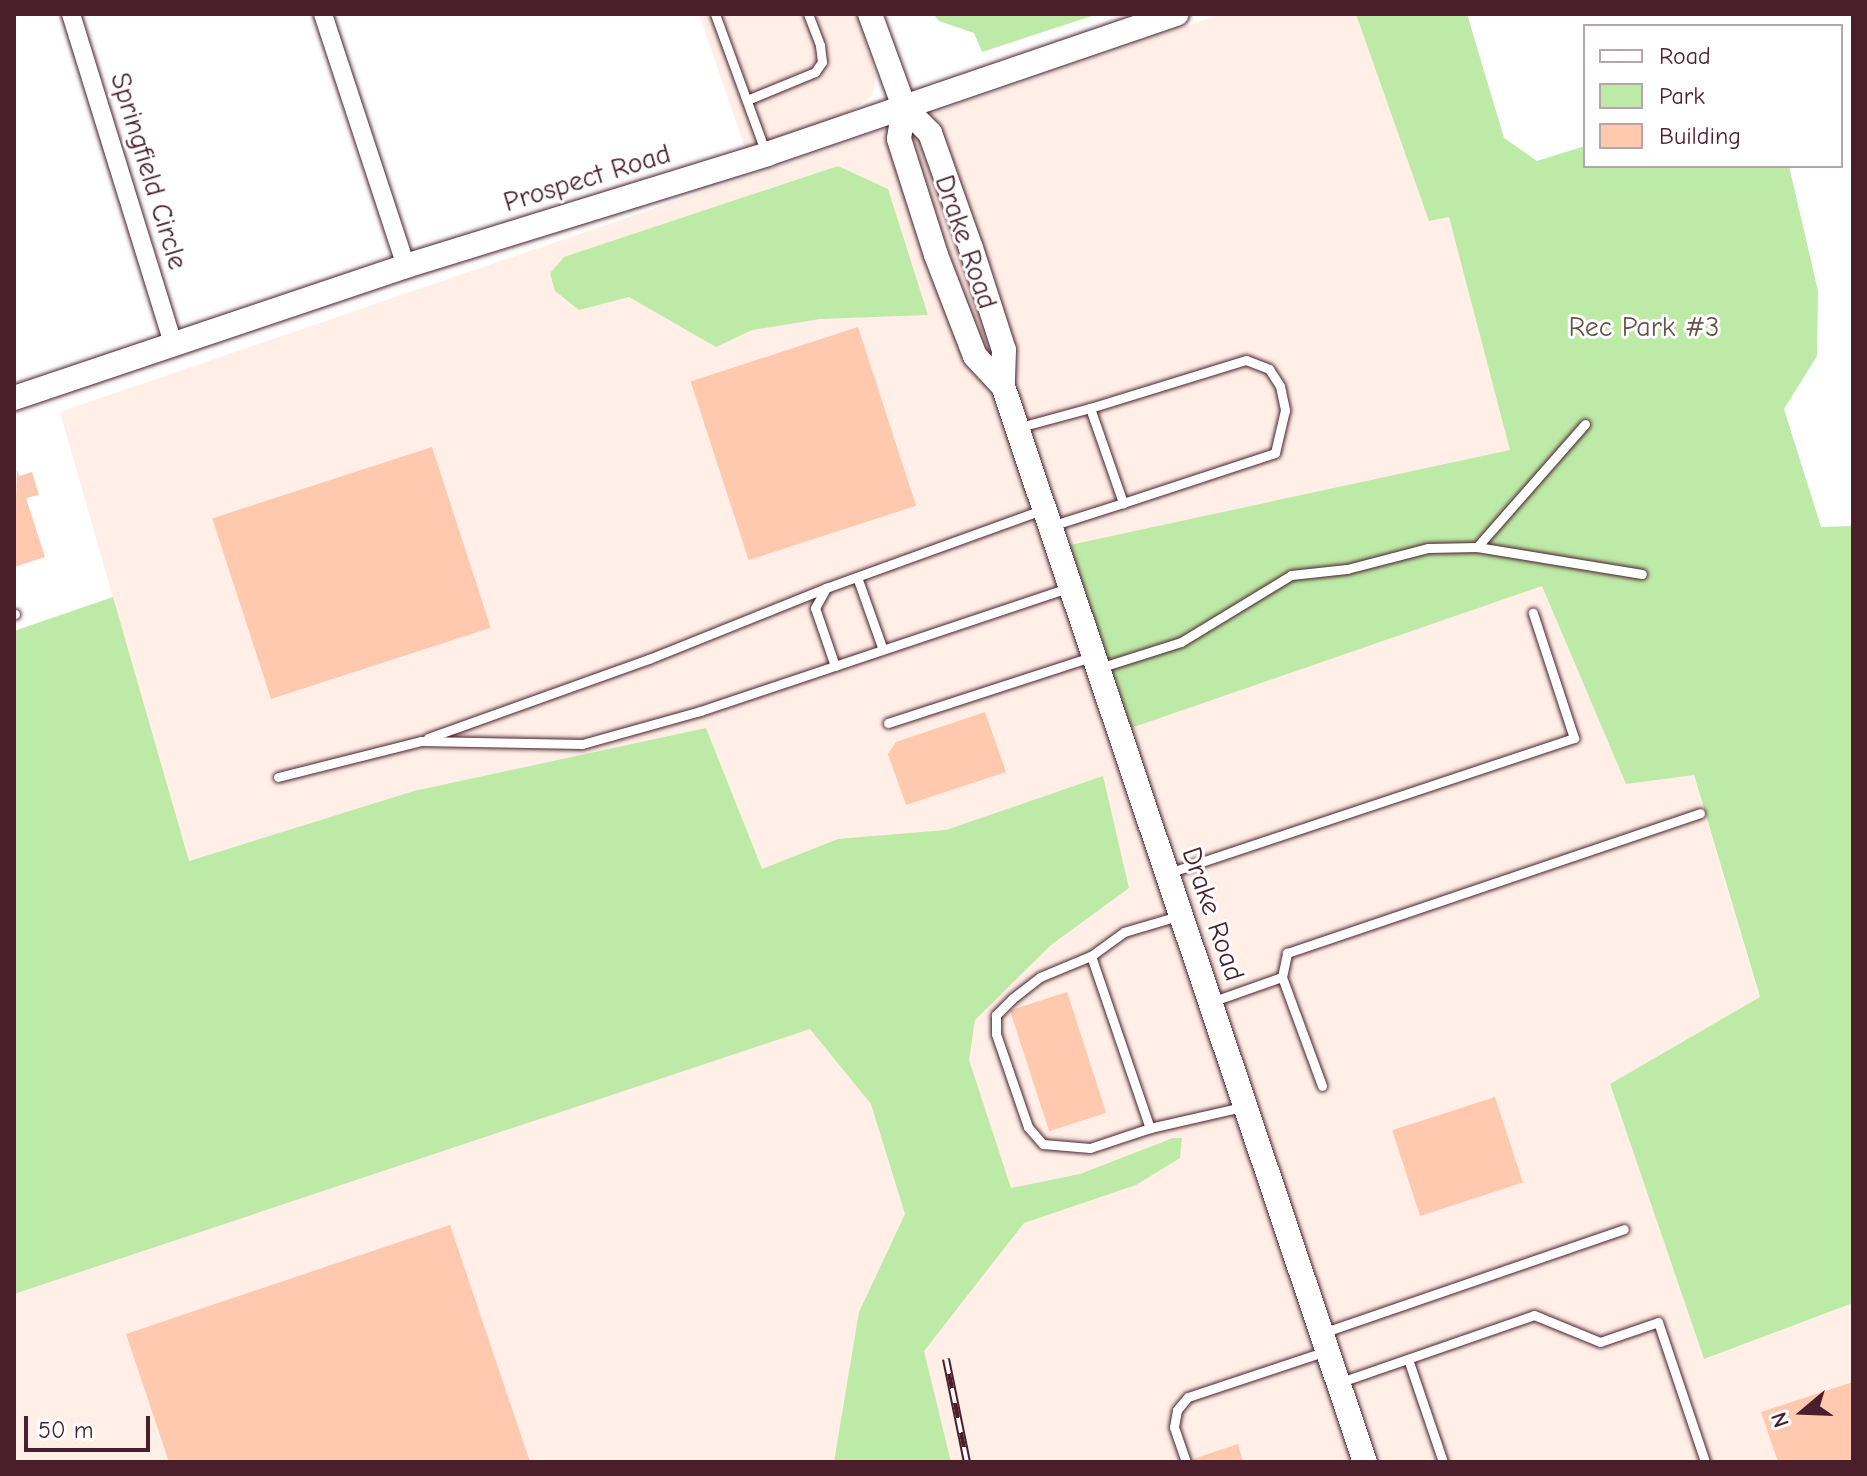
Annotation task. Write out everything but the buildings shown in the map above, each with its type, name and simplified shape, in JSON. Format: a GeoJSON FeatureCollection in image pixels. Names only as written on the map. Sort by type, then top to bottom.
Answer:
{"type":"FeatureCollection","features":[{"type":"Feature","properties":{"kind":"street","name":"Springfield Circle"},"geometry":{"type":"LineString","coordinates":[[71,14],[173,344]]}},
{"type":"Feature","properties":{"kind":"street"},"geometry":{"type":"LineString","coordinates":[[323,14],[406,266]]}},
{"type":"Feature","properties":{"kind":"street","name":"Drake Road"},"geometry":{"type":"LineString","coordinates":[[870,14],[904,107],[930,133],[951,190],[1004,350],[1003,386],[1365,1462]]}},
{"type":"Feature","properties":{"kind":"street","name":"Prospect Road"},"geometry":{"type":"LineString","coordinates":[[14,398],[406,266],[767,154],[1177,14]]}},
{"type":"Feature","properties":{"kind":"street","name":"Drake Road"},"geometry":{"type":"LineString","coordinates":[[904,107],[899,139],[936,255],[975,356],[1003,386]]}},
{"type":"Feature","properties":{"kind":"lane"},"geometry":{"type":"LineString","coordinates":[[715,14],[767,154]]}},
{"type":"Feature","properties":{"kind":"lane"},"geometry":{"type":"LineString","coordinates":[[747,100],[815,72],[822,62],[820,45],[808,14]]}},
{"type":"Feature","properties":{"kind":"lane"},"geometry":{"type":"LineString","coordinates":[[278,777],[421,741],[649,659],[857,577],[1048,518],[1123,503],[1275,453],[1285,410],[1280,386],[1269,369],[1246,360],[1018,428]]}},
{"type":"Feature","properties":{"kind":"lane"},"geometry":{"type":"LineString","coordinates":[[1090,408],[1123,503]]}},
{"type":"Feature","properties":{"kind":"lane"},"geometry":{"type":"LineString","coordinates":[[1477,547],[1585,424]]}},
{"type":"Feature","properties":{"kind":"lane"},"geometry":{"type":"LineString","coordinates":[[888,723],[1097,662],[1181,642],[1291,575],[1347,569],[1428,548],[1477,547],[1642,574]]}},
{"type":"Feature","properties":{"kind":"lane"},"geometry":{"type":"LineString","coordinates":[[857,577],[883,650]]}},
{"type":"Feature","properties":{"kind":"lane"},"geometry":{"type":"LineString","coordinates":[[421,741],[582,744],[835,666],[1071,587]]}},
{"type":"Feature","properties":{"kind":"lane"},"geometry":{"type":"LineString","coordinates":[[826,588],[815,608],[835,666]]}},
{"type":"Feature","properties":{"kind":"lane"},"geometry":{"type":"LineString","coordinates":[[1168,873],[1574,738],[1533,613]]}},
{"type":"Feature","properties":{"kind":"lane"},"geometry":{"type":"LineString","coordinates":[[1322,1086],[1282,977],[1287,953],[1700,813]]}},
{"type":"Feature","properties":{"kind":"lane"},"geometry":{"type":"LineString","coordinates":[[1181,915],[1124,932],[1093,955],[1040,977],[996,1015],[996,1034],[1028,1127],[1043,1144],[1090,1148],[1150,1128],[1245,1106]]}},
{"type":"Feature","properties":{"kind":"lane"},"geometry":{"type":"LineString","coordinates":[[1093,955],[1150,1128]]}},
{"type":"Feature","properties":{"kind":"lane"},"geometry":{"type":"LineString","coordinates":[[1211,1002],[1282,977]]}},
{"type":"Feature","properties":{"kind":"lane"},"geometry":{"type":"LineString","coordinates":[[1186,1462],[1174,1427],[1177,1410],[1188,1397],[1324,1342],[1624,1229]]}},
{"type":"Feature","properties":{"kind":"lane"},"geometry":{"type":"LineString","coordinates":[[1338,1383],[1534,1315],[1600,1342],[1658,1322],[1705,1462]]}},
{"type":"Feature","properties":{"kind":"lane"},"geometry":{"type":"LineString","coordinates":[[1408,1359],[1443,1462]]}},
{"type":"Feature","properties":{"kind":"shaded area"},"geometry":{"type":"Polygon","coordinates":[[[699,14],[857,14],[876,77],[872,96],[839,119],[745,148],[699,14]]]}},
{"type":"Feature","properties":{"kind":"shaded area"},"geometry":{"type":"Polygon","coordinates":[[[1222,14],[1467,14],[1760,998],[1610,1084],[1704,1359],[1853,1303],[1853,1462],[14,1462],[14,916],[188,861],[60,412],[1222,14]]]}},
{"type":"Feature","properties":{"kind":"green space"},"geometry":{"type":"Polygon","coordinates":[[[933,14],[1098,14],[982,52],[974,33],[939,21],[933,14]]]}},
{"type":"Feature","properties":{"kind":"green space","name":"Rec Park #3"},"geometry":{"type":"Polygon","coordinates":[[[1356,14],[1467,14],[1504,138],[1537,161],[1583,147],[1583,168],[1789,168],[1818,291],[1817,356],[1784,409],[1821,527],[1853,526],[1853,1303],[1704,1359],[1610,1084],[1760,997],[1694,775],[1626,784],[1542,586],[1131,728],[1070,545],[1510,450],[1449,217],[1429,221],[1356,14]]]}},
{"type":"Feature","properties":{"kind":"green space"},"geometry":{"type":"Polygon","coordinates":[[[838,166],[888,189],[928,315],[820,319],[752,330],[716,347],[629,297],[579,310],[555,291],[550,273],[564,257],[838,166]]]}},
{"type":"Feature","properties":{"kind":"green space"},"geometry":{"type":"Polygon","coordinates":[[[113,597],[189,861],[414,791],[706,728],[762,869],[838,839],[946,830],[1103,776],[1129,888],[1051,945],[975,1020],[969,1060],[1011,1188],[1080,1174],[1173,1138],[1182,1138],[1180,1158],[1136,1185],[1024,1223],[924,1351],[951,1462],[834,1462],[859,1312],[905,1214],[871,1104],[810,1029],[14,1294],[14,631],[113,597]]]}},
{"type":"Feature","properties":{"kind":"railway"},"geometry":{"type":"LineString","coordinates":[[946,1359],[967,1462]]}}]}
